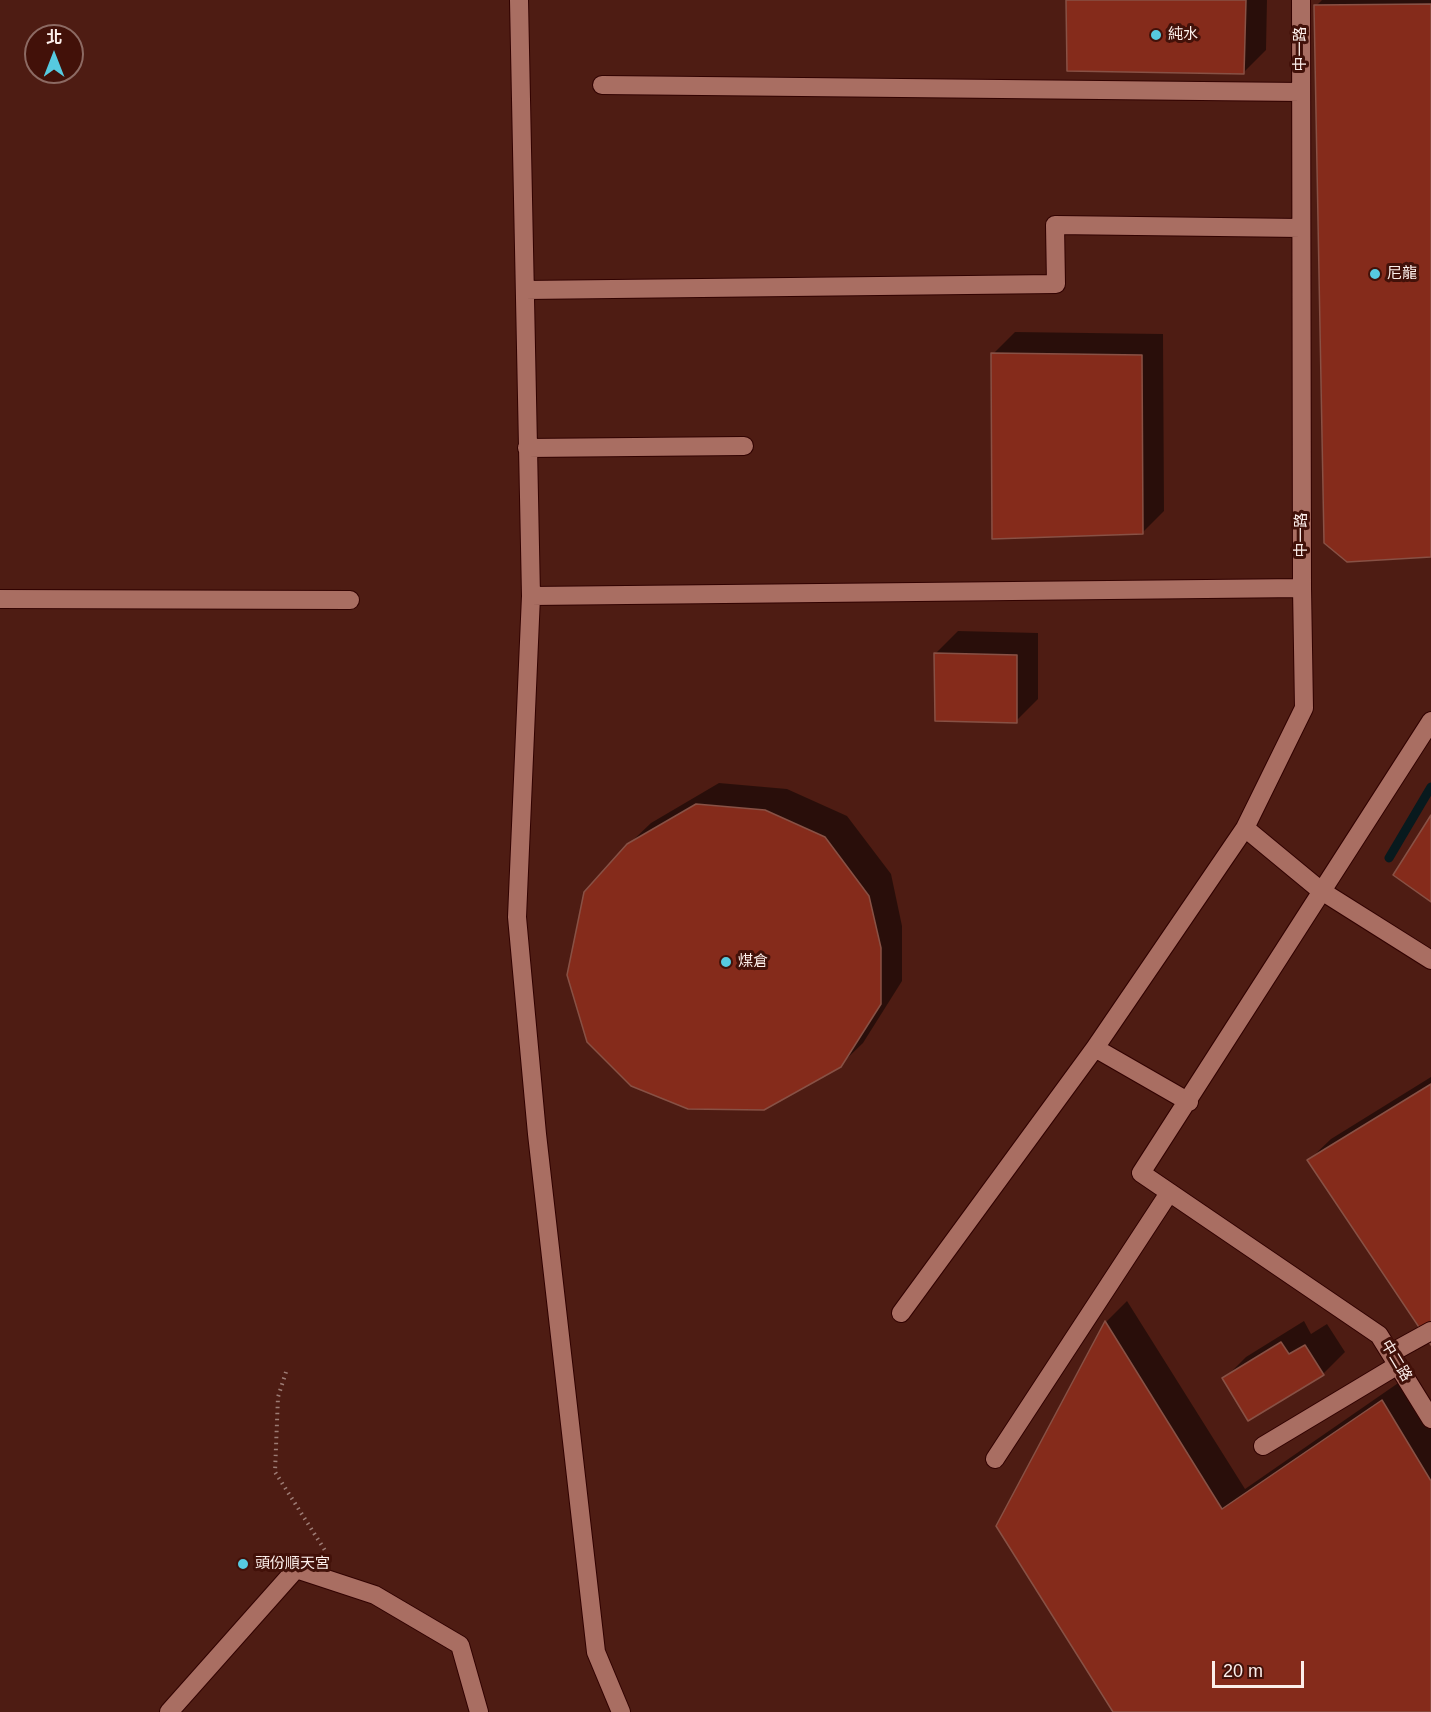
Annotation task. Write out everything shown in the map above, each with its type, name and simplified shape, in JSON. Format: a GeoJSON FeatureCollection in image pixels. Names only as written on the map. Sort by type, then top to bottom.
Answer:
{"type":"FeatureCollection","features":[{"type":"Feature","properties":{"kind":"lane"},"geometry":{"type":"LineString","coordinates":[[519,0],[531,596],[517,917],[537,1134],[596,1652],[621,1712]]}},
{"type":"Feature","properties":{"kind":"lane","name":"中一路"},"geometry":{"type":"LineString","coordinates":[[901,1313],[1095,1048],[1245,828],[1304,708],[1301,0]]}},
{"type":"Feature","properties":{"kind":"lane"},"geometry":{"type":"LineString","coordinates":[[602,85],[1301,92]]}},
{"type":"Feature","properties":{"kind":"lane"},"geometry":{"type":"LineString","coordinates":[[525,290],[1056,284],[1056,225],[1301,228]]}},
{"type":"Feature","properties":{"kind":"lane"},"geometry":{"type":"LineString","coordinates":[[527,448],[744,446]]}},
{"type":"Feature","properties":{"kind":"lane"},"geometry":{"type":"LineString","coordinates":[[531,596],[1302,588]]}},
{"type":"Feature","properties":{"kind":"lane"},"geometry":{"type":"LineString","coordinates":[[0,599],[350,600]]}},
{"type":"Feature","properties":{"kind":"lane"},"geometry":{"type":"LineString","coordinates":[[995,1459],[1169,1193],[1141,1173],[1189,1101],[1320,890],[1431,721]]}},
{"type":"Feature","properties":{"kind":"lane"},"geometry":{"type":"LineString","coordinates":[[1245,828],[1320,890],[1431,960]]}},
{"type":"Feature","properties":{"kind":"lane"},"geometry":{"type":"LineString","coordinates":[[1095,1048],[1189,1101]]}},
{"type":"Feature","properties":{"kind":"lane","name":"中二路"},"geometry":{"type":"LineString","coordinates":[[1169,1193],[1380,1335],[1431,1419]]}},
{"type":"Feature","properties":{"kind":"lane"},"geometry":{"type":"LineString","coordinates":[[1263,1446],[1395,1359],[1431,1331]]}},
{"type":"Feature","properties":{"kind":"lane"},"geometry":{"type":"LineString","coordinates":[[169,1712],[296,1569],[375,1595],[460,1645],[479,1712]]}},
{"type":"Feature","properties":{"kind":"path"},"geometry":{"type":"LineString","coordinates":[[286,1372],[278,1397],[275,1472],[324,1545],[335,1582]]}},
{"type":"Feature","properties":{"kind":"building","name":"純水"},"geometry":{"type":"Polygon","coordinates":[[[1066,0],[1246,0],[1244,74],[1067,71],[1066,0]]]}},
{"type":"Feature","properties":{"kind":"building","name":"尼龍"},"geometry":{"type":"Polygon","coordinates":[[[1431,4],[1431,557],[1347,562],[1324,543],[1314,5],[1431,4]]]}},
{"type":"Feature","properties":{"kind":"building"},"geometry":{"type":"Polygon","coordinates":[[[991,353],[1142,355],[1143,534],[992,539],[991,353]]]}},
{"type":"Feature","properties":{"kind":"building"},"geometry":{"type":"Polygon","coordinates":[[[934,653],[1017,655],[1017,723],[935,721],[934,653]]]}},
{"type":"Feature","properties":{"kind":"building","name":"煤倉"},"geometry":{"type":"Polygon","coordinates":[[[696,804],[765,810],[825,837],[869,896],[881,948],[881,1004],[841,1067],[764,1110],[688,1109],[631,1086],[587,1042],[567,975],[584,892],[627,844],[696,804]]]}},
{"type":"Feature","properties":{"kind":"building"},"geometry":{"type":"Polygon","coordinates":[[[1431,815],[1431,902],[1393,875],[1431,815]]]}},
{"type":"Feature","properties":{"kind":"building"},"geometry":{"type":"Polygon","coordinates":[[[1431,1084],[1431,1345],[1307,1160],[1431,1084]]]}},
{"type":"Feature","properties":{"kind":"building"},"geometry":{"type":"Polygon","coordinates":[[[1105,1321],[1222,1509],[1382,1400],[1431,1481],[1431,1712],[1113,1712],[996,1526],[1105,1321]]]}},
{"type":"Feature","properties":{"kind":"building"},"geometry":{"type":"Polygon","coordinates":[[[1281,1342],[1289,1354],[1305,1345],[1324,1375],[1248,1421],[1222,1378],[1281,1342]]]}},
{"type":"Feature","properties":{"kind":"waterway"},"geometry":{"type":"LineString","coordinates":[[1389,858],[1431,787]]}},
{"type":"Feature","properties":{"kind":"place","name":"純水"},"geometry":{"type":"Point","coordinates":[1156,35]}},
{"type":"Feature","properties":{"kind":"place","name":"尼龍"},"geometry":{"type":"Point","coordinates":[1375,274]}},
{"type":"Feature","properties":{"kind":"place","name":"煤倉"},"geometry":{"type":"Point","coordinates":[726,962]}},
{"type":"Feature","properties":{"kind":"place","name":"頭份順天宮"},"geometry":{"type":"Point","coordinates":[243,1564]}}]}
